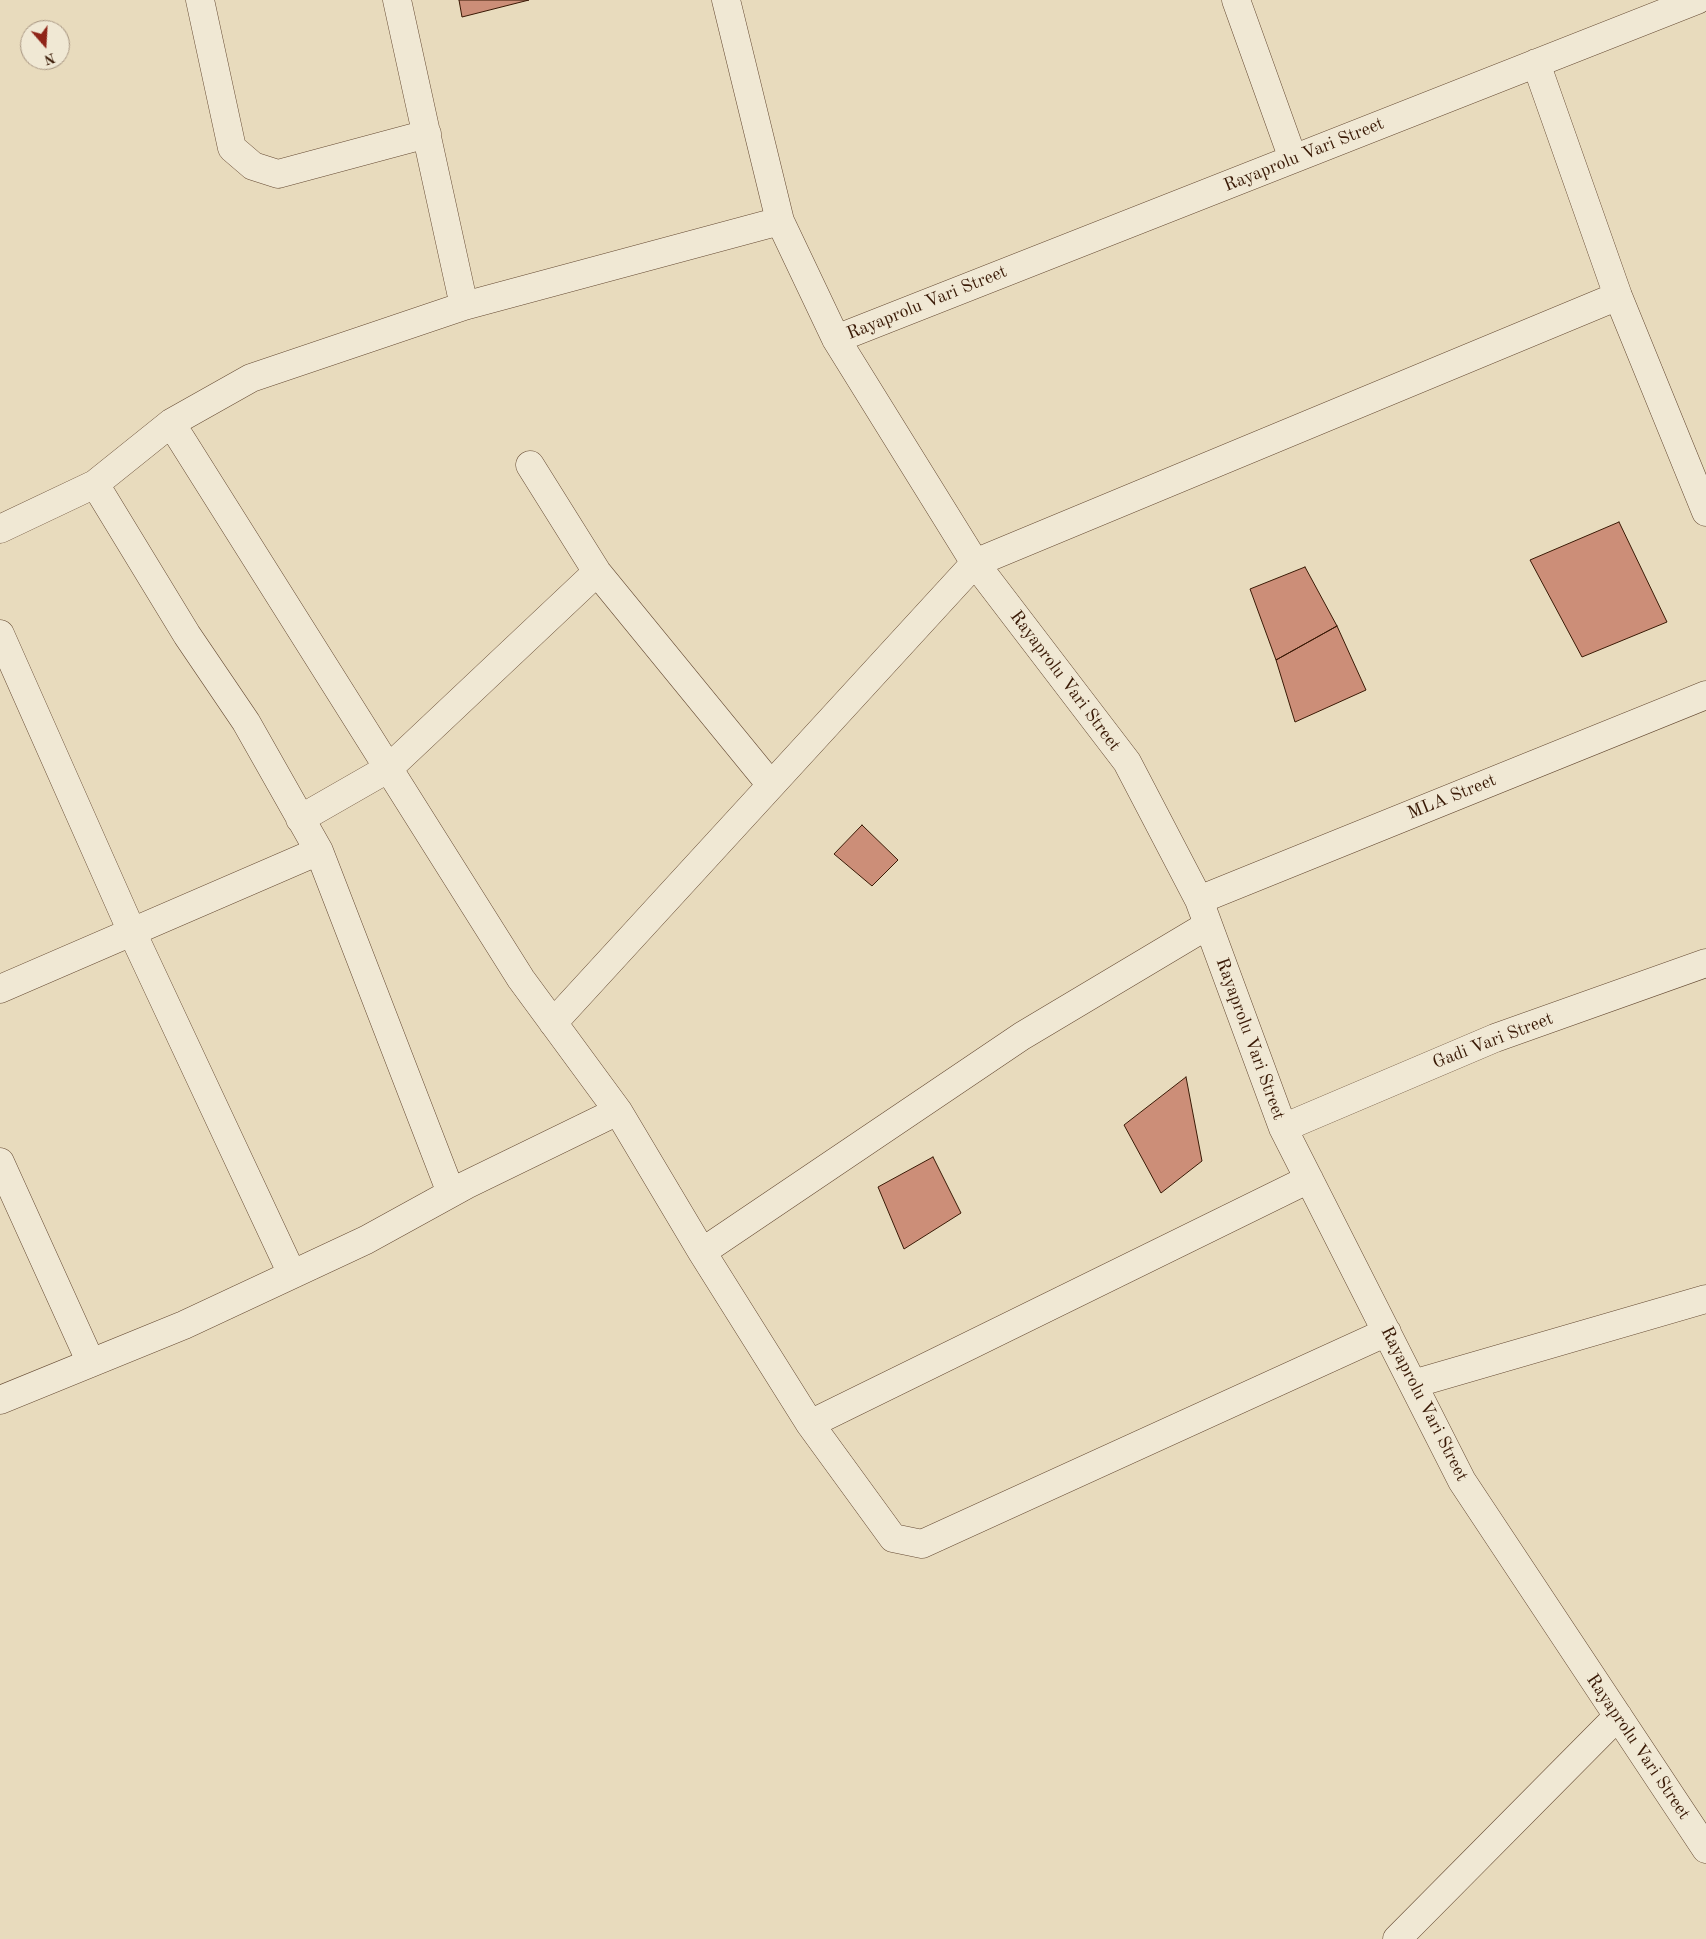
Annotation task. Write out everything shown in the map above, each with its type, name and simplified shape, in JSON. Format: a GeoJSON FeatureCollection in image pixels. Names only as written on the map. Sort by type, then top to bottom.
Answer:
{"type":"FeatureCollection","features":[{"type":"Feature","properties":{"kind":"street"},"geometry":{"type":"LineString","coordinates":[[200,0],[232,148],[253,166],[278,174],[427,134]]}},
{"type":"Feature","properties":{"kind":"street"},"geometry":{"type":"LineString","coordinates":[[397,0],[464,306]]}},
{"type":"Feature","properties":{"kind":"street"},"geometry":{"type":"LineString","coordinates":[[726,0],[780,221],[836,339]]}},
{"type":"Feature","properties":{"kind":"street"},"geometry":{"type":"LineString","coordinates":[[1236,0],[1293,159]]}},
{"type":"Feature","properties":{"kind":"street","name":"Rayaprolu Vari Street"},"geometry":{"type":"LineString","coordinates":[[1697,0],[836,339],[975,563],[1127,762],[1199,900],[1283,1128],[1462,1481],[1706,1849]]}},
{"type":"Feature","properties":{"kind":"street"},"geometry":{"type":"LineString","coordinates":[[1536,63],[1618,296],[1706,512]]}},
{"type":"Feature","properties":{"kind":"street"},"geometry":{"type":"LineString","coordinates":[[0,529],[95,484],[171,423],[251,378],[464,306],[780,221]]}},
{"type":"Feature","properties":{"kind":"street"},"geometry":{"type":"LineString","coordinates":[[552,1023],[975,563],[1618,296]]}},
{"type":"Feature","properties":{"kind":"street"},"geometry":{"type":"LineString","coordinates":[[171,423],[522,978],[552,1023],[618,1111],[702,1252],[810,1424],[893,1538],[922,1544],[1387,1332]]}},
{"type":"Feature","properties":{"kind":"street"},"geometry":{"type":"LineString","coordinates":[[530,465],[597,572],[772,785]]}},
{"type":"Feature","properties":{"kind":"street"},"geometry":{"type":"LineString","coordinates":[[95,484],[188,635],[246,722],[318,851],[451,1193]]}},
{"type":"Feature","properties":{"kind":"street"},"geometry":{"type":"LineString","coordinates":[[300,819],[388,768],[597,572]]}},
{"type":"Feature","properties":{"kind":"street"},"geometry":{"type":"LineString","coordinates":[[0,634],[132,932],[292,1274]]}},
{"type":"Feature","properties":{"kind":"street","name":"MLA Street"},"geometry":{"type":"LineString","coordinates":[[1199,900],[1706,695]]}},
{"type":"Feature","properties":{"kind":"street"},"geometry":{"type":"LineString","coordinates":[[0,989],[318,851]]}},
{"type":"Feature","properties":{"kind":"street"},"geometry":{"type":"LineString","coordinates":[[702,1252],[1022,1036],[1208,925]]}},
{"type":"Feature","properties":{"kind":"street","name":"Gadi Vari Street"},"geometry":{"type":"LineString","coordinates":[[1283,1128],[1495,1038],[1706,963]]}},
{"type":"Feature","properties":{"kind":"street"},"geometry":{"type":"LineString","coordinates":[[0,1400],[184,1325],[366,1240],[451,1193],[618,1111]]}},
{"type":"Feature","properties":{"kind":"street"},"geometry":{"type":"LineString","coordinates":[[0,1162],[91,1363]]}},
{"type":"Feature","properties":{"kind":"street"},"geometry":{"type":"LineString","coordinates":[[810,1424],[1309,1179]]}},
{"type":"Feature","properties":{"kind":"street"},"geometry":{"type":"LineString","coordinates":[[1413,1384],[1706,1299]]}},
{"type":"Feature","properties":{"kind":"street"},"geometry":{"type":"LineString","coordinates":[[1397,1939],[1618,1716]]}},
{"type":"Feature","properties":{"kind":"building"},"geometry":{"type":"Polygon","coordinates":[[[459,0],[529,0],[462,17],[459,0]]]}},
{"type":"Feature","properties":{"kind":"building"},"geometry":{"type":"Polygon","coordinates":[[[1619,522],[1667,622],[1582,657],[1530,560],[1619,522]]]}},
{"type":"Feature","properties":{"kind":"building"},"geometry":{"type":"Polygon","coordinates":[[[1305,567],[1337,626],[1276,660],[1250,589],[1305,567]]]}},
{"type":"Feature","properties":{"kind":"building"},"geometry":{"type":"Polygon","coordinates":[[[1337,626],[1366,690],[1295,722],[1276,660],[1337,626]]]}},
{"type":"Feature","properties":{"kind":"building"},"geometry":{"type":"Polygon","coordinates":[[[862,825],[898,860],[872,886],[834,854],[862,825]]]}},
{"type":"Feature","properties":{"kind":"building"},"geometry":{"type":"Polygon","coordinates":[[[1186,1077],[1202,1161],[1161,1193],[1124,1125],[1186,1077]]]}},
{"type":"Feature","properties":{"kind":"building"},"geometry":{"type":"Polygon","coordinates":[[[933,1157],[961,1213],[904,1249],[878,1187],[933,1157]]]}}]}
